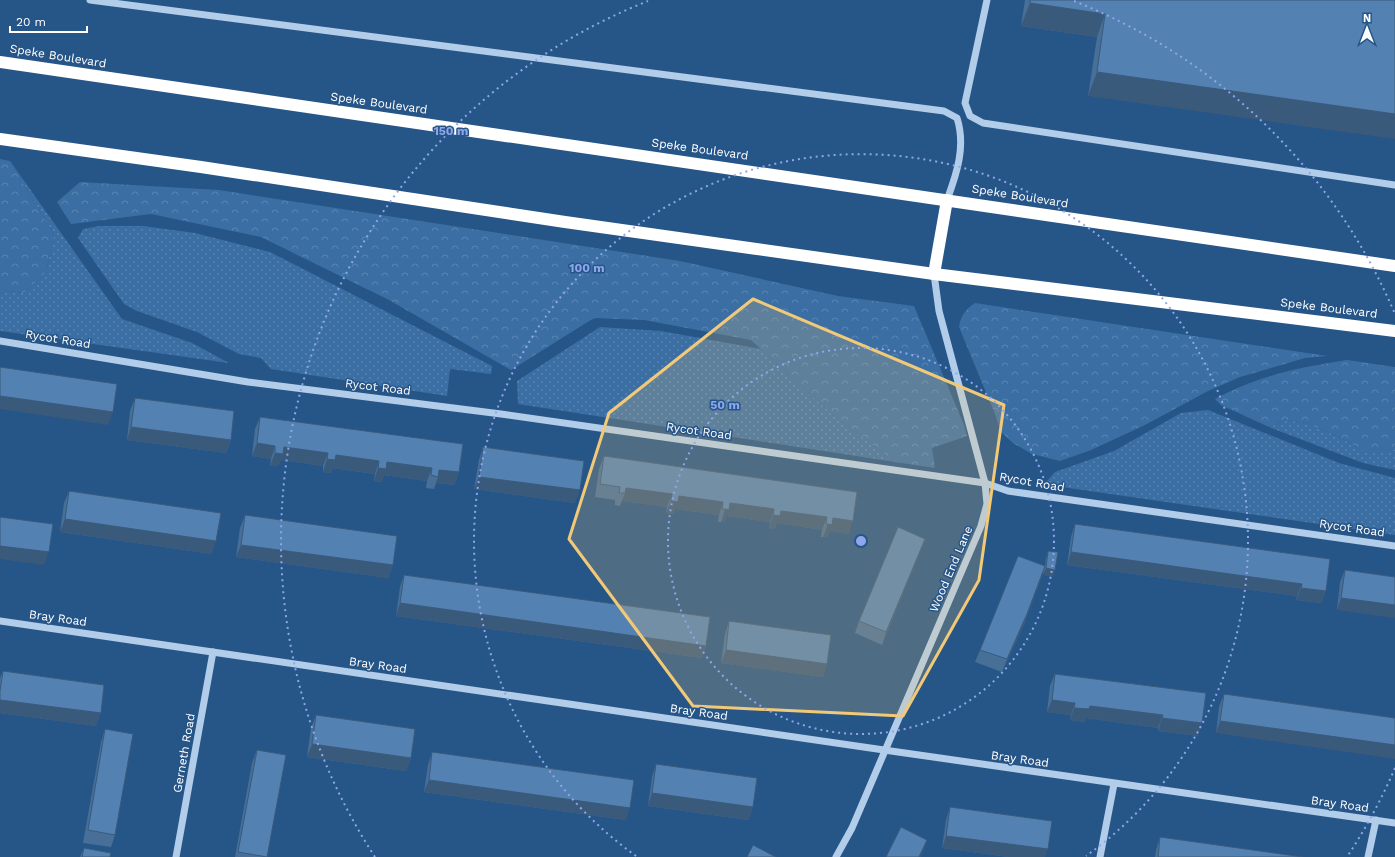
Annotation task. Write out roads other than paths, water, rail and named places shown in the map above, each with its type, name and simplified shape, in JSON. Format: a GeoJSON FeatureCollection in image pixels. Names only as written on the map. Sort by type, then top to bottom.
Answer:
{"type":"FeatureCollection","features":[{"type":"Feature","properties":{"kind":"highway","name":"Speke Boulevard"},"geometry":{"type":"LineString","coordinates":[[0,62],[1395,266]]}},
{"type":"Feature","properties":{"kind":"highway","name":"Speke Boulevard"},"geometry":{"type":"LineString","coordinates":[[0,139],[201,167],[558,221],[934,274],[1395,331]]}},
{"type":"Feature","properties":{"kind":"highway"},"geometry":{"type":"LineString","coordinates":[[934,274],[947,200]]}},
{"type":"Feature","properties":{"kind":"street"},"geometry":{"type":"LineString","coordinates":[[90,0],[944,111],[956,118],[960,129],[959,169],[947,200]]}},
{"type":"Feature","properties":{"kind":"street"},"geometry":{"type":"LineString","coordinates":[[986,0],[965,103],[970,116],[983,123],[1395,185]]}},
{"type":"Feature","properties":{"kind":"street","name":"Wood End Lane"},"geometry":{"type":"LineString","coordinates":[[836,857],[852,828],[884,750],[982,526],[987,504],[985,483],[939,311],[934,274]]}},
{"type":"Feature","properties":{"kind":"street","name":"Rycot Road"},"geometry":{"type":"LineString","coordinates":[[0,341],[248,382],[501,414],[985,483],[1008,491],[1395,546]]}},
{"type":"Feature","properties":{"kind":"street","name":"Bray Road"},"geometry":{"type":"LineString","coordinates":[[0,621],[1114,784],[1395,823]]}},
{"type":"Feature","properties":{"kind":"street","name":"Gerneth Road"},"geometry":{"type":"LineString","coordinates":[[176,857],[213,652]]}},
{"type":"Feature","properties":{"kind":"street"},"geometry":{"type":"LineString","coordinates":[[1100,857],[1114,784]]}},
{"type":"Feature","properties":{"kind":"street"},"geometry":{"type":"LineString","coordinates":[[1368,857],[1376,820]]}}]}
